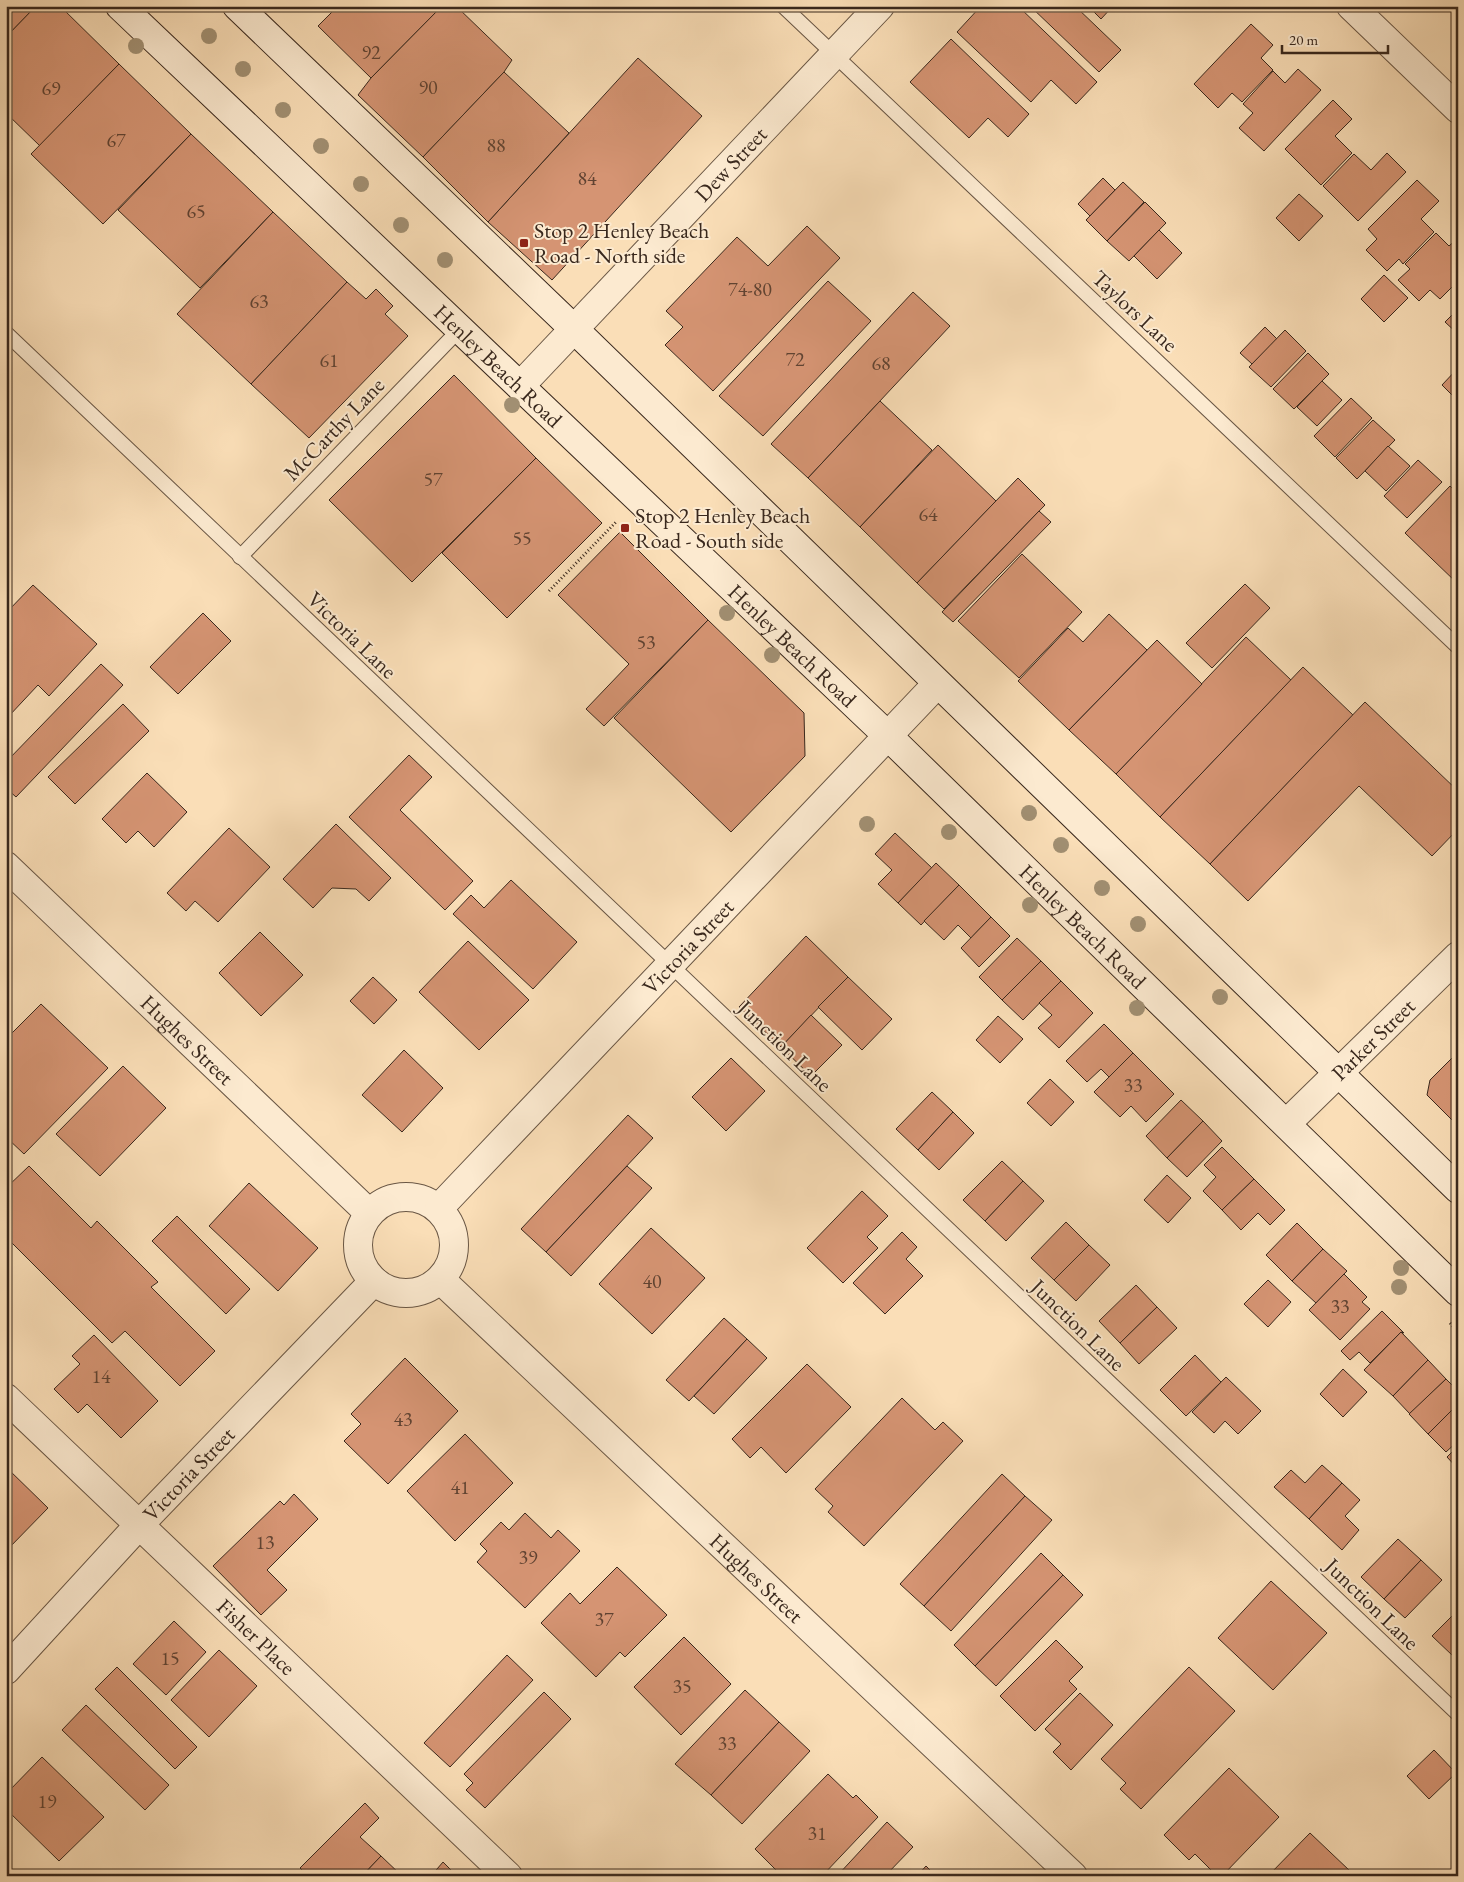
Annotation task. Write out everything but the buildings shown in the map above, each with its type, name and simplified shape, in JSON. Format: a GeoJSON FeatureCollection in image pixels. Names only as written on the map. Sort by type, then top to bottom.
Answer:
{"type":"FeatureCollection","features":[{"type":"Feature","properties":{"kind":"street","name":"Henley Beach Road"},"geometry":{"type":"LineString","coordinates":[[120,6],[888,736],[1458,1292]]}},
{"type":"Feature","properties":{"kind":"street"},"geometry":{"type":"LineString","coordinates":[[237,6],[575,330],[1458,1189]]}},
{"type":"Feature","properties":{"kind":"street","name":"Dew Street"},"geometry":{"type":"LineString","coordinates":[[520,386],[880,6]]}},
{"type":"Feature","properties":{"kind":"street"},"geometry":{"type":"LineString","coordinates":[[1351,6],[1458,110]]}},
{"type":"Feature","properties":{"kind":"street","name":"Victoria Street"},"geometry":{"type":"LineString","coordinates":[[439,1208],[937,684]]}},
{"type":"Feature","properties":{"kind":"street","name":"Hughes Street"},"geometry":{"type":"LineString","coordinates":[[6,866],[369,1213]]}},
{"type":"Feature","properties":{"kind":"street","name":"Parker Street"},"geometry":{"type":"LineString","coordinates":[[1287,1124],[1338,1071],[1458,956]]}},
{"type":"Feature","properties":{"kind":"street"},"geometry":{"type":"LineString","coordinates":[[415,1196],[439,1208],[451,1224],[455,1255],[441,1280],[421,1291],[398,1293],[374,1281],[361,1263],[358,1237],[369,1213],[384,1201],[415,1196]]}},
{"type":"Feature","properties":{"kind":"street","name":"Hughes Street"},"geometry":{"type":"LineString","coordinates":[[441,1280],[1073,1876]]}},
{"type":"Feature","properties":{"kind":"street","name":"Victoria Street"},"geometry":{"type":"LineString","coordinates":[[6,1670],[139,1525],[374,1281]]}},
{"type":"Feature","properties":{"kind":"street","name":"Fisher Place"},"geometry":{"type":"LineString","coordinates":[[6,1398],[508,1876]]}},
{"type":"Feature","properties":{"kind":"lane","name":"Taylors Lane"},"geometry":{"type":"LineString","coordinates":[[783,6],[1458,647]]}},
{"type":"Feature","properties":{"kind":"lane","name":"McCarthy Lane"},"geometry":{"type":"LineString","coordinates":[[240,557],[459,330]]}},
{"type":"Feature","properties":{"kind":"lane","name":"Victoria Lane"},"geometry":{"type":"LineString","coordinates":[[6,333],[670,966]]}},
{"type":"Feature","properties":{"kind":"lane","name":"Junction Lane"},"geometry":{"type":"LineString","coordinates":[[670,966],[1458,1714]]}},
{"type":"Feature","properties":{"kind":"path"},"geometry":{"type":"LineString","coordinates":[[549,591],[622,516]]}},
{"type":"Feature","properties":{"kind":"place","name":"Stop 2 Henley Beach Road - North side"},"geometry":{"type":"Point","coordinates":[524,243]}},
{"type":"Feature","properties":{"kind":"place","name":"Stop 2 Henley Beach Road - South side"},"geometry":{"type":"Point","coordinates":[625,528]}}]}
